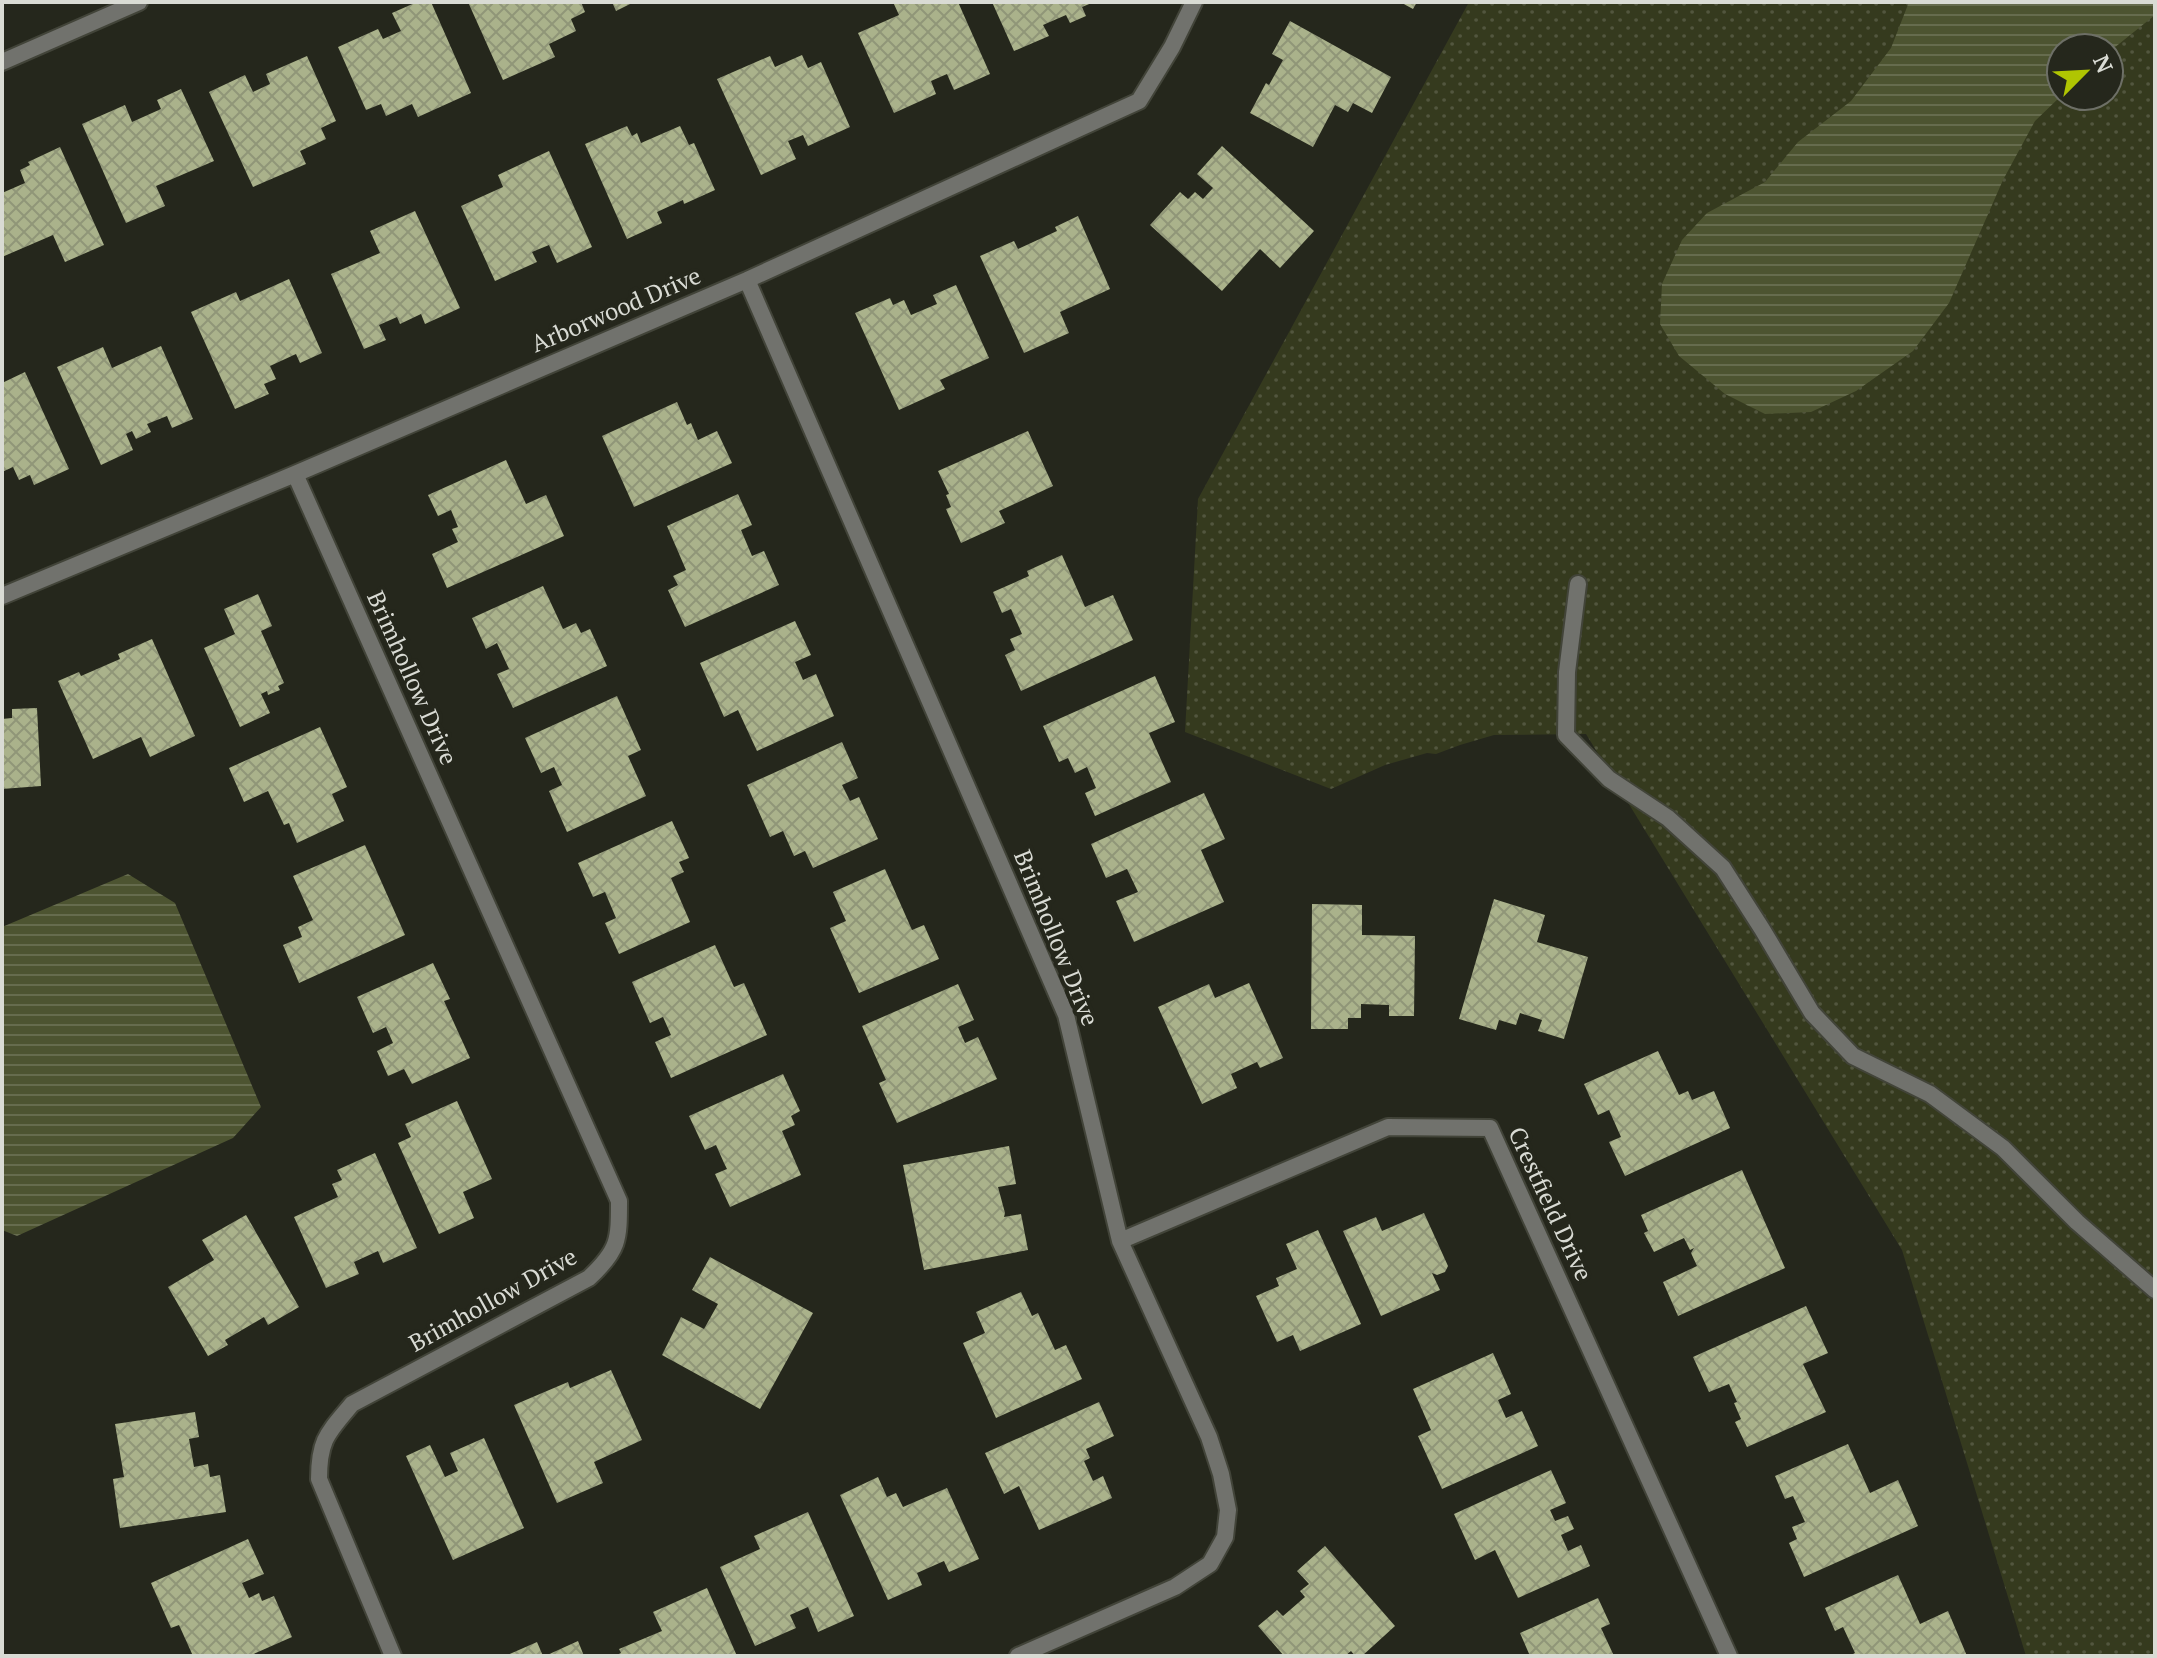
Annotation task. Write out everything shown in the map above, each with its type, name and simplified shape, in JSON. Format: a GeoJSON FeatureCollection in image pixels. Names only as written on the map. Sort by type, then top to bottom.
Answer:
{"type":"FeatureCollection","features":[{"type":"Feature","properties":{"kind":"street"},"geometry":{"type":"LineString","coordinates":[[2,62],[139,2]]}},
{"type":"Feature","properties":{"kind":"street","name":"Arborwood Drive"},"geometry":{"type":"LineString","coordinates":[[2,596],[747,280],[1139,101],[1172,47],[1194,2]]}},
{"type":"Feature","properties":{"kind":"street","name":"Brimhollow Drive"},"geometry":{"type":"LineString","coordinates":[[747,280],[1066,1015],[1120,1241],[1209,1437],[1221,1474],[1228,1510],[1225,1537],[1210,1564],[1175,1587],[1018,1656]]}},
{"type":"Feature","properties":{"kind":"street","name":"Brimhollow Drive"},"geometry":{"type":"LineString","coordinates":[[295,474],[619,1201],[619,1239],[606,1262],[589,1278],[352,1404],[326,1436],[319,1456],[319,1479],[393,1656]]}},
{"type":"Feature","properties":{"kind":"street"},"geometry":{"type":"LineString","coordinates":[[1578,584],[1567,672],[1566,735],[1609,779],[1668,818],[1723,868],[1812,1013],[1853,1056],[1930,1094],[2003,1148],[2077,1222],[2155,1290]]}},
{"type":"Feature","properties":{"kind":"street","name":"Crestfield Drive"},"geometry":{"type":"LineString","coordinates":[[1120,1241],[1388,1127],[1490,1128],[1729,1656]]}},
{"type":"Feature","properties":{"kind":"shaded area"},"geometry":{"type":"Polygon","coordinates":[[[1469,2],[2155,2],[2155,1656],[2026,1656],[1902,1250],[1586,734],[1494,735],[1436,754],[1427,753],[1385,765],[1331,789],[1185,732],[1198,499],[1469,2]]]}},
{"type":"Feature","properties":{"kind":"shaded area"},"geometry":{"type":"Polygon","coordinates":[[[1909,2],[2155,2],[2155,15],[2125,39],[2125,32],[2045,32],[2045,111],[2035,121],[2003,180],[1949,303],[1913,351],[1856,391],[1811,412],[1765,414],[1725,394],[1679,356],[1660,324],[1662,284],[1682,240],[1707,213],[1765,182],[1798,142],[1851,101],[1891,48],[1909,2]]]}},
{"type":"Feature","properties":{"kind":"shaded area"},"geometry":{"type":"Polygon","coordinates":[[[128,874],[175,903],[261,1107],[233,1138],[17,1236],[2,1230],[2,927],[128,874]]]}},
{"type":"Feature","properties":{"kind":"building"},"geometry":{"type":"Polygon","coordinates":[[[417,2],[431,2],[471,93],[418,117],[412,104],[386,116],[381,104],[366,110],[338,47],[378,29],[383,39],[401,31],[392,13],[417,2]]]}},
{"type":"Feature","properties":{"kind":"building"},"geometry":{"type":"Polygon","coordinates":[[[468,2],[581,2],[585,12],[571,19],[576,31],[549,44],[555,57],[503,80],[468,2]]]}},
{"type":"Feature","properties":{"kind":"building"},"geometry":{"type":"Polygon","coordinates":[[[612,2],[634,2],[616,11],[612,2]]]}},
{"type":"Feature","properties":{"kind":"building"},"geometry":{"type":"Polygon","coordinates":[[[893,2],[958,2],[990,74],[954,90],[947,74],[931,81],[936,94],[894,113],[858,33],[899,15],[893,2]]]}},
{"type":"Feature","properties":{"kind":"building"},"geometry":{"type":"Polygon","coordinates":[[[992,2],[1094,2],[1082,7],[1086,16],[1070,23],[1066,15],[1043,25],[1049,36],[1014,51],[992,2]]]}},
{"type":"Feature","properties":{"kind":"building"},"geometry":{"type":"Polygon","coordinates":[[[1400,2],[1417,2],[1413,9],[1400,2]]]}},
{"type":"Feature","properties":{"kind":"building"},"geometry":{"type":"Polygon","coordinates":[[[1290,21],[1391,77],[1372,113],[1353,103],[1348,112],[1335,105],[1313,147],[1250,113],[1283,60],[1272,54],[1290,21]]]}},
{"type":"Feature","properties":{"kind":"building"},"geometry":{"type":"Polygon","coordinates":[[[802,55],[808,68],[821,62],[850,127],[808,146],[803,135],[788,141],[796,159],[761,175],[717,79],[770,56],[775,67],[802,55]]]}},
{"type":"Feature","properties":{"kind":"building"},"geometry":{"type":"Polygon","coordinates":[[[307,56],[336,121],[321,128],[326,139],[300,151],[306,164],[253,187],[209,92],[245,75],[253,92],[270,84],[266,74],[307,56]]]}},
{"type":"Feature","properties":{"kind":"building"},"geometry":{"type":"Polygon","coordinates":[[[181,89],[214,161],[156,186],[165,206],[126,223],[82,124],[125,105],[132,122],[161,109],[157,100],[181,89]]]}},
{"type":"Feature","properties":{"kind":"building"},"geometry":{"type":"Polygon","coordinates":[[[627,126],[632,136],[637,133],[641,143],[680,126],[689,145],[694,143],[715,190],[657,212],[662,223],[627,239],[585,144],[627,126]]]}},
{"type":"Feature","properties":{"kind":"building"},"geometry":{"type":"Polygon","coordinates":[[[1222,146],[1314,231],[1280,268],[1260,249],[1222,291],[1150,225],[1180,192],[1188,199],[1195,192],[1203,199],[1213,188],[1197,174],[1222,146]]]}},
{"type":"Feature","properties":{"kind":"building"},"geometry":{"type":"Polygon","coordinates":[[[60,147],[104,245],[65,262],[53,235],[2,257],[2,193],[25,183],[20,170],[30,165],[28,162],[60,147]]]}},
{"type":"Feature","properties":{"kind":"building"},"geometry":{"type":"Polygon","coordinates":[[[549,151],[592,247],[557,263],[549,245],[532,252],[537,262],[495,281],[461,206],[503,187],[498,175],[549,151]]]}},
{"type":"Feature","properties":{"kind":"building"},"geometry":{"type":"Polygon","coordinates":[[[415,211],[460,308],[425,324],[421,314],[400,324],[397,317],[379,325],[386,340],[364,349],[331,274],[380,253],[370,231],[415,211]]]}},
{"type":"Feature","properties":{"kind":"building"},"geometry":{"type":"Polygon","coordinates":[[[1078,216],[1110,289],[1060,312],[1069,333],[1024,353],[980,256],[1014,241],[1018,249],[1057,231],[1055,227],[1078,216]]]}},
{"type":"Feature","properties":{"kind":"building"},"geometry":{"type":"Polygon","coordinates":[[[289,279],[322,353],[300,363],[296,354],[270,366],[276,379],[264,384],[269,394],[235,409],[191,312],[236,292],[240,301],[289,279]]]}},
{"type":"Feature","properties":{"kind":"building"},"geometry":{"type":"Polygon","coordinates":[[[956,285],[989,358],[940,380],[945,389],[899,410],[855,313],[890,298],[893,305],[904,300],[911,315],[937,304],[933,295],[956,285]]]}},
{"type":"Feature","properties":{"kind":"building"},"geometry":{"type":"Polygon","coordinates":[[[161,346],[193,419],[172,428],[167,416],[147,424],[151,432],[136,439],[132,431],[126,434],[133,450],[101,465],[57,367],[103,347],[112,368],[161,346]]]}},
{"type":"Feature","properties":{"kind":"building"},"geometry":{"type":"Polygon","coordinates":[[[25,372],[69,469],[34,485],[30,475],[19,480],[13,467],[2,472],[2,383],[25,372]]]}},
{"type":"Feature","properties":{"kind":"building"},"geometry":{"type":"Polygon","coordinates":[[[677,402],[698,440],[717,431],[732,463],[634,507],[602,436],[677,402]]]}},
{"type":"Feature","properties":{"kind":"building"},"geometry":{"type":"Polygon","coordinates":[[[1028,431],[1053,486],[999,511],[1005,523],[961,543],[946,509],[951,507],[946,495],[949,494],[938,471],[1028,431]]]}},
{"type":"Feature","properties":{"kind":"building"},"geometry":{"type":"Polygon","coordinates":[[[506,460],[526,504],[546,495],[564,536],[447,588],[432,554],[458,542],[452,529],[458,527],[451,510],[438,516],[428,495],[506,460]]]}},
{"type":"Feature","properties":{"kind":"building"},"geometry":{"type":"Polygon","coordinates":[[[738,494],[752,525],[741,530],[752,556],[764,551],[779,585],[685,627],[668,590],[678,585],[673,576],[686,570],[667,526],[738,494]]]}},
{"type":"Feature","properties":{"kind":"building"},"geometry":{"type":"Polygon","coordinates":[[[1062,555],[1085,607],[1113,595],[1133,640],[1021,691],[1005,655],[1015,650],[1010,639],[1022,634],[1011,609],[1002,613],[993,592],[1029,576],[1027,571],[1062,555]]]}},
{"type":"Feature","properties":{"kind":"building"},"geometry":{"type":"Polygon","coordinates":[[[543,586],[563,629],[576,623],[581,633],[590,629],[607,666],[513,708],[497,674],[509,669],[497,643],[486,649],[472,618],[543,586]]]}},
{"type":"Feature","properties":{"kind":"building"},"geometry":{"type":"Polygon","coordinates":[[[258,594],[272,626],[261,631],[284,683],[278,686],[280,690],[268,695],[267,691],[261,694],[270,713],[240,727],[204,648],[235,634],[224,609],[258,594]]]}},
{"type":"Feature","properties":{"kind":"building"},"geometry":{"type":"Polygon","coordinates":[[[795,621],[811,655],[795,662],[803,680],[816,674],[834,716],[757,751],[738,710],[724,717],[700,663],[795,621]]]}},
{"type":"Feature","properties":{"kind":"building"},"geometry":{"type":"Polygon","coordinates":[[[152,639],[195,736],[150,757],[141,737],[93,759],[58,681],[79,672],[81,676],[120,659],[118,654],[152,639]]]}},
{"type":"Feature","properties":{"kind":"building"},"geometry":{"type":"Polygon","coordinates":[[[1155,676],[1175,722],[1149,733],[1171,782],[1095,816],[1085,793],[1096,788],[1087,767],[1075,773],[1068,758],[1059,762],[1043,726],[1155,676]]]}},
{"type":"Feature","properties":{"kind":"building"},"geometry":{"type":"Polygon","coordinates":[[[617,696],[641,750],[628,756],[646,796],[567,832],[549,791],[562,785],[554,767],[541,773],[525,738],[617,696]]]}},
{"type":"Feature","properties":{"kind":"building"},"geometry":{"type":"Polygon","coordinates":[[[37,708],[41,786],[2,789],[2,719],[12,718],[12,709],[37,708]]]}},
{"type":"Feature","properties":{"kind":"building"},"geometry":{"type":"Polygon","coordinates":[[[320,727],[347,787],[332,794],[344,821],[297,843],[289,823],[284,825],[268,791],[244,802],[229,768],[320,727]]]}},
{"type":"Feature","properties":{"kind":"building"},"geometry":{"type":"Polygon","coordinates":[[[842,742],[858,778],[842,785],[850,801],[859,797],[878,839],[813,868],[805,851],[794,856],[783,831],[770,837],[747,785],[842,742]]]}},
{"type":"Feature","properties":{"kind":"building"},"geometry":{"type":"Polygon","coordinates":[[[1204,793],[1225,839],[1201,850],[1224,902],[1134,942],[1116,901],[1138,892],[1127,869],[1106,878],[1091,844],[1204,793]]]}},
{"type":"Feature","properties":{"kind":"building"},"geometry":{"type":"Polygon","coordinates":[[[672,821],[689,858],[679,862],[684,872],[671,878],[690,922],[619,954],[605,923],[616,918],[605,892],[593,897],[578,863],[672,821]]]}},
{"type":"Feature","properties":{"kind":"building"},"geometry":{"type":"Polygon","coordinates":[[[365,845],[405,935],[299,983],[283,945],[302,937],[298,927],[313,920],[293,876],[365,845]]]}},
{"type":"Feature","properties":{"kind":"building"},"geometry":{"type":"Polygon","coordinates":[[[885,869],[912,930],[924,925],[939,959],[859,993],[830,928],[846,921],[833,892],[885,869]]]}},
{"type":"Feature","properties":{"kind":"building"},"geometry":{"type":"Polygon","coordinates":[[[1494,899],[1545,915],[1537,942],[1588,957],[1564,1039],[1538,1031],[1542,1020],[1520,1013],[1516,1025],[1499,1020],[1496,1030],[1459,1019],[1494,899]]]}},
{"type":"Feature","properties":{"kind":"building"},"geometry":{"type":"Polygon","coordinates":[[[1312,904],[1362,905],[1362,935],[1415,936],[1414,1016],[1389,1016],[1389,1005],[1361,1004],[1361,1018],[1348,1018],[1348,1029],[1311,1029],[1312,904]]]}},
{"type":"Feature","properties":{"kind":"building"},"geometry":{"type":"Polygon","coordinates":[[[715,945],[734,987],[744,983],[767,1035],[671,1078],[655,1042],[671,1035],[663,1017],[650,1023],[632,982],[715,945]]]}},
{"type":"Feature","properties":{"kind":"building"},"geometry":{"type":"Polygon","coordinates":[[[433,963],[450,999],[444,1001],[470,1058],[412,1084],[404,1069],[388,1076],[377,1051],[393,1043],[386,1027],[373,1033],[357,997],[433,963]]]}},
{"type":"Feature","properties":{"kind":"building"},"geometry":{"type":"Polygon","coordinates":[[[1249,983],[1283,1058],[1260,1068],[1257,1062],[1231,1074],[1237,1088],[1202,1104],[1158,1007],[1209,984],[1215,998],[1249,983]]]}},
{"type":"Feature","properties":{"kind":"building"},"geometry":{"type":"Polygon","coordinates":[[[958,984],[974,1020],[958,1027],[965,1043],[978,1037],[997,1079],[897,1123],[879,1083],[886,1080],[862,1026],[958,984]]]}},
{"type":"Feature","properties":{"kind":"building"},"geometry":{"type":"Polygon","coordinates":[[[1658,1051],[1679,1095],[1688,1091],[1692,1100],[1714,1091],[1730,1128],[1625,1176],[1609,1142],[1621,1137],[1609,1110],[1598,1115],[1584,1084],[1658,1051]]]}},
{"type":"Feature","properties":{"kind":"building"},"geometry":{"type":"Polygon","coordinates":[[[783,1074],[800,1111],[791,1116],[795,1125],[782,1131],[801,1175],[730,1207],[715,1174],[727,1169],[716,1145],[705,1150],[689,1116],[783,1074]]]}},
{"type":"Feature","properties":{"kind":"building"},"geometry":{"type":"Polygon","coordinates":[[[457,1101],[492,1179],[463,1192],[474,1218],[439,1234],[398,1143],[411,1137],[405,1124],[457,1101]]]}},
{"type":"Feature","properties":{"kind":"building"},"geometry":{"type":"Polygon","coordinates":[[[1009,1146],[1016,1184],[998,1187],[1004,1217],[1021,1214],[1028,1250],[924,1270],[903,1165],[1009,1146]]]}},
{"type":"Feature","properties":{"kind":"building"},"geometry":{"type":"Polygon","coordinates":[[[375,1153],[417,1248],[383,1263],[378,1251],[354,1262],[359,1274],[326,1288],[294,1217],[338,1197],[332,1184],[342,1180],[337,1170],[375,1153]]]}},
{"type":"Feature","properties":{"kind":"building"},"geometry":{"type":"Polygon","coordinates":[[[1742,1170],[1785,1268],[1678,1316],[1663,1282],[1697,1266],[1691,1253],[1694,1248],[1690,1250],[1684,1238],[1654,1252],[1644,1233],[1648,1231],[1641,1215],[1742,1170]]]}},
{"type":"Feature","properties":{"kind":"building"},"geometry":{"type":"Polygon","coordinates":[[[1424,1213],[1448,1266],[1445,1272],[1432,1273],[1440,1290],[1381,1316],[1343,1231],[1376,1217],[1382,1231],[1424,1213]]]}},
{"type":"Feature","properties":{"kind":"building"},"geometry":{"type":"Polygon","coordinates":[[[246,1215],[299,1307],[268,1325],[264,1317],[225,1340],[228,1345],[208,1356],[168,1287],[214,1260],[202,1240],[246,1215]]]}},
{"type":"Feature","properties":{"kind":"building"},"geometry":{"type":"Polygon","coordinates":[[[1318,1230],[1361,1324],[1300,1351],[1293,1335],[1277,1342],[1256,1296],[1279,1286],[1276,1278],[1297,1269],[1286,1244],[1318,1230]]]}},
{"type":"Feature","properties":{"kind":"building"},"geometry":{"type":"Polygon","coordinates":[[[710,1257],[813,1313],[760,1409],[662,1355],[681,1317],[704,1329],[718,1304],[692,1290],[710,1257]]]}},
{"type":"Feature","properties":{"kind":"building"},"geometry":{"type":"Polygon","coordinates":[[[1021,1292],[1032,1316],[1038,1313],[1055,1350],[1066,1345],[1082,1379],[996,1418],[963,1343],[985,1333],[976,1312],[1021,1292]]]}},
{"type":"Feature","properties":{"kind":"building"},"geometry":{"type":"Polygon","coordinates":[[[1806,1306],[1828,1353],[1803,1364],[1826,1412],[1747,1447],[1735,1422],[1741,1419],[1729,1384],[1709,1392],[1693,1357],[1806,1306]]]}},
{"type":"Feature","properties":{"kind":"building"},"geometry":{"type":"Polygon","coordinates":[[[1493,1353],[1511,1394],[1498,1400],[1506,1418],[1522,1411],[1538,1446],[1442,1489],[1418,1436],[1431,1430],[1413,1389],[1493,1353]]]}},
{"type":"Feature","properties":{"kind":"building"},"geometry":{"type":"Polygon","coordinates":[[[611,1370],[642,1440],[594,1462],[603,1483],[557,1503],[514,1405],[568,1382],[570,1388],[611,1370]]]}},
{"type":"Feature","properties":{"kind":"building"},"geometry":{"type":"Polygon","coordinates":[[[1099,1402],[1114,1436],[1086,1449],[1090,1458],[1084,1461],[1093,1481],[1103,1476],[1112,1498],[1039,1530],[1019,1486],[1004,1494],[985,1453],[1099,1402]]]}},
{"type":"Feature","properties":{"kind":"building"},"geometry":{"type":"Polygon","coordinates":[[[195,1412],[199,1437],[189,1439],[194,1467],[208,1464],[210,1477],[220,1475],[226,1512],[120,1528],[113,1479],[124,1477],[115,1424],[195,1412]]]}},
{"type":"Feature","properties":{"kind":"building"},"geometry":{"type":"Polygon","coordinates":[[[484,1438],[524,1528],[453,1560],[406,1456],[430,1445],[445,1477],[458,1471],[450,1453],[484,1438]]]}},
{"type":"Feature","properties":{"kind":"building"},"geometry":{"type":"Polygon","coordinates":[[[1848,1444],[1870,1493],[1898,1480],[1918,1526],[1804,1577],[1789,1543],[1797,1539],[1792,1527],[1805,1522],[1793,1496],[1785,1499],[1775,1476],[1848,1444]]]}},
{"type":"Feature","properties":{"kind":"building"},"geometry":{"type":"Polygon","coordinates":[[[1551,1470],[1566,1503],[1550,1510],[1555,1521],[1568,1516],[1574,1529],[1561,1535],[1568,1551],[1581,1545],[1590,1566],[1518,1598],[1495,1550],[1475,1560],[1454,1514],[1551,1470]]]}},
{"type":"Feature","properties":{"kind":"building"},"geometry":{"type":"Polygon","coordinates":[[[878,1477],[887,1497],[896,1493],[903,1507],[947,1488],[979,1559],[949,1572],[944,1561],[917,1573],[922,1585],[888,1600],[840,1495],[878,1477]]]}},
{"type":"Feature","properties":{"kind":"building"},"geometry":{"type":"Polygon","coordinates":[[[808,1512],[854,1616],[818,1632],[808,1607],[790,1615],[796,1628],[755,1646],[720,1567],[760,1549],[754,1536],[808,1512]]]}},
{"type":"Feature","properties":{"kind":"building"},"geometry":{"type":"Polygon","coordinates":[[[248,1539],[264,1574],[242,1583],[249,1598],[259,1593],[262,1601],[274,1596],[292,1637],[249,1656],[193,1656],[179,1625],[171,1628],[151,1583],[248,1539]]]}},
{"type":"Feature","properties":{"kind":"building"},"geometry":{"type":"Polygon","coordinates":[[[1325,1546],[1395,1626],[1362,1656],[1355,1656],[1351,1651],[1345,1656],[1284,1656],[1258,1626],[1277,1610],[1283,1616],[1305,1597],[1300,1591],[1309,1584],[1297,1571],[1325,1546]]]}},
{"type":"Feature","properties":{"kind":"building"},"geometry":{"type":"Polygon","coordinates":[[[1898,1575],[1920,1624],[1948,1611],[1967,1656],[1849,1656],[1855,1653],[1843,1627],[1835,1631],[1825,1608],[1898,1575]]]}},
{"type":"Feature","properties":{"kind":"building"},"geometry":{"type":"Polygon","coordinates":[[[707,1588],[737,1656],[614,1656],[621,1653],[619,1649],[662,1631],[653,1612],[707,1588]]]}},
{"type":"Feature","properties":{"kind":"building"},"geometry":{"type":"Polygon","coordinates":[[[1598,1598],[1610,1624],[1601,1628],[1614,1656],[1530,1656],[1520,1633],[1598,1598]]]}},
{"type":"Feature","properties":{"kind":"building"},"geometry":{"type":"Polygon","coordinates":[[[578,1641],[584,1656],[545,1656],[578,1641]]]}},
{"type":"Feature","properties":{"kind":"building"},"geometry":{"type":"Polygon","coordinates":[[[537,1642],[543,1656],[505,1656],[537,1642]]]}}]}
